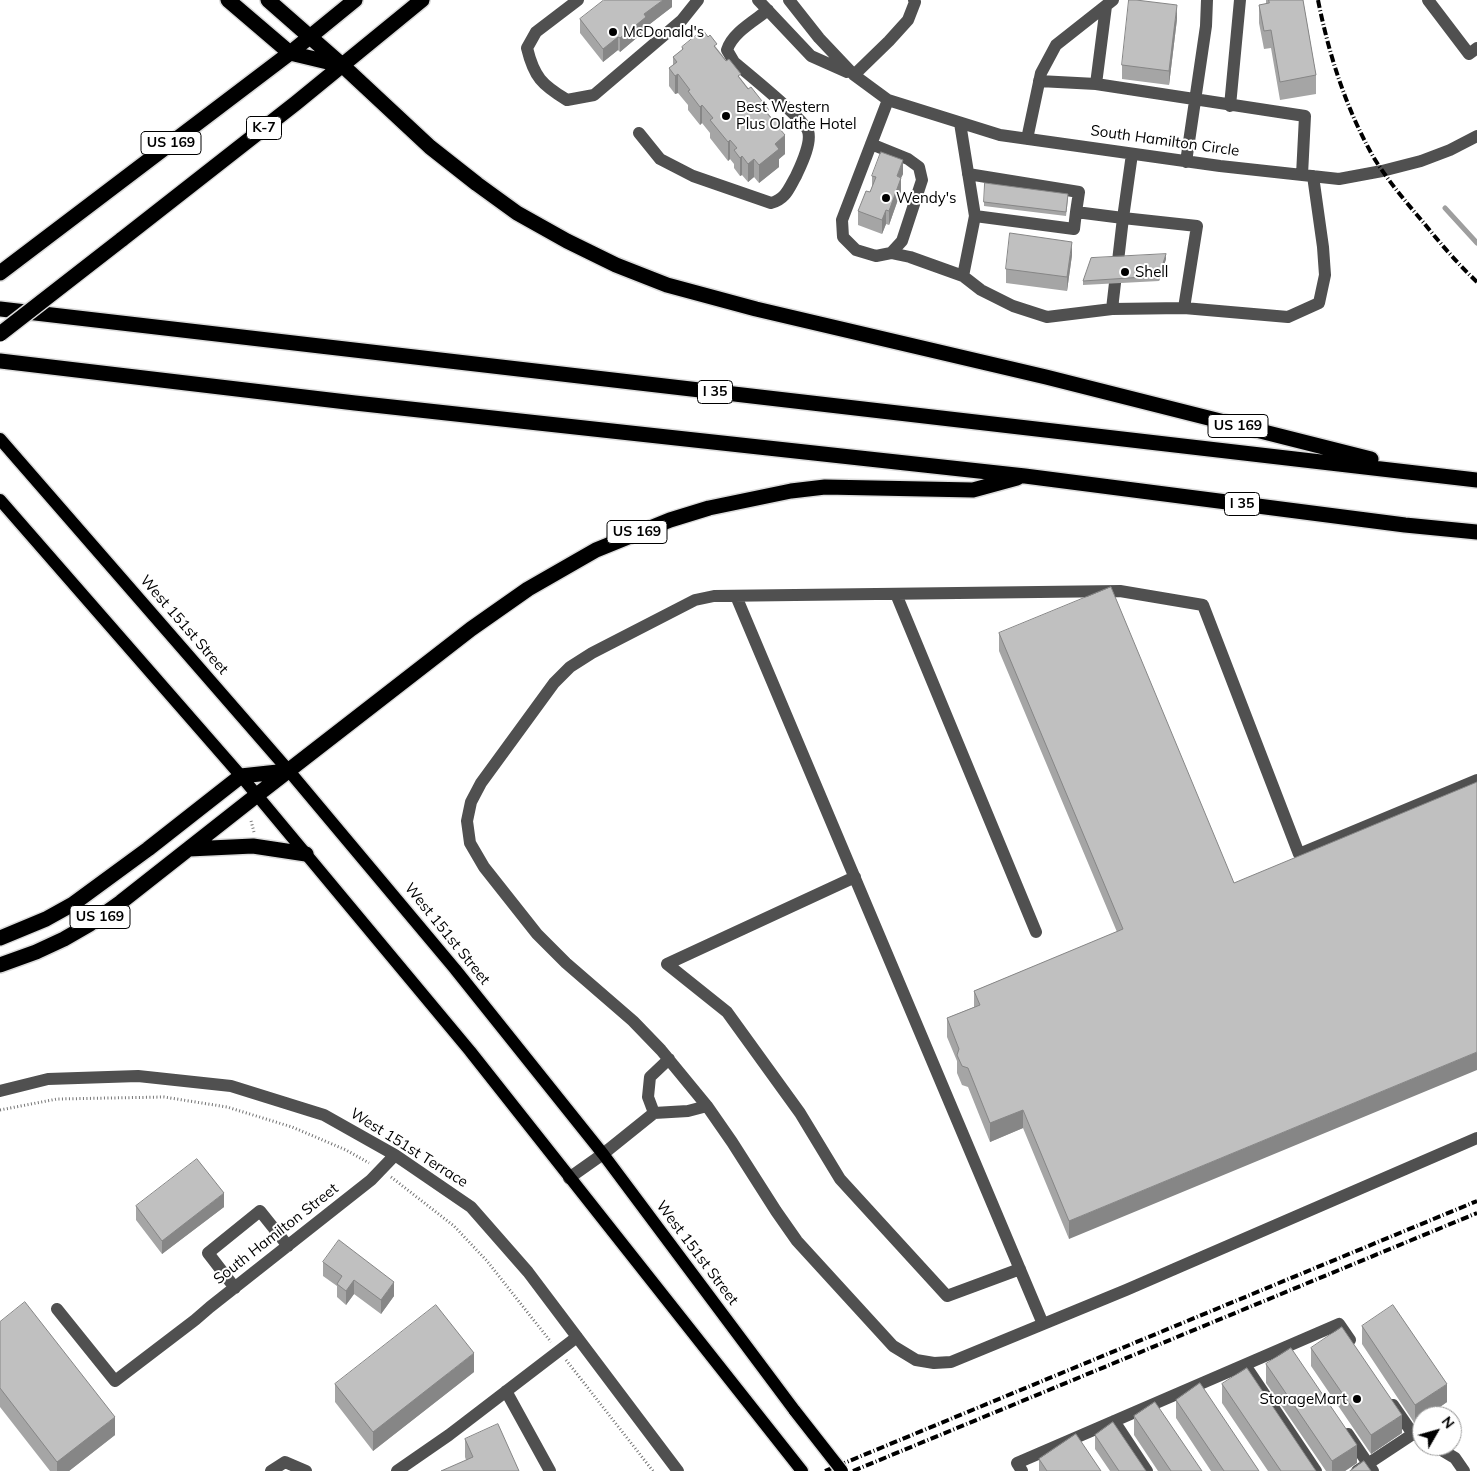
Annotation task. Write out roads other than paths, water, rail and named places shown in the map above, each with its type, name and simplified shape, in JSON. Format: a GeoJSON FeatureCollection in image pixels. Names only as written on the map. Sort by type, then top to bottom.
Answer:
{"type":"FeatureCollection","features":[{"type":"Feature","properties":{"kind":"highway"},"geometry":{"type":"LineString","coordinates":[[228,0],[290,53],[342,65]]}},
{"type":"Feature","properties":{"kind":"highway"},"geometry":{"type":"LineString","coordinates":[[268,0],[310,36],[355,0]]}},
{"type":"Feature","properties":{"kind":"highway","name":"K-7"},"geometry":{"type":"LineString","coordinates":[[0,334],[122,240],[422,0]]}},
{"type":"Feature","properties":{"kind":"highway","name":"US 169"},"geometry":{"type":"LineString","coordinates":[[0,273],[310,36],[430,146],[477,184],[518,213],[591,253],[666,285],[756,309],[1046,378],[1430,474]]}},
{"type":"Feature","properties":{"kind":"highway","name":"I 35"},"geometry":{"type":"LineString","coordinates":[[0,309],[1477,480]]}},
{"type":"Feature","properties":{"kind":"highway","name":"I 35"},"geometry":{"type":"LineString","coordinates":[[0,361],[355,403],[1025,476],[1477,532]]}},
{"type":"Feature","properties":{"kind":"highway","name":"US 169"},"geometry":{"type":"LineString","coordinates":[[0,965],[36,952],[90,924],[121,902],[471,629],[528,590],[596,550],[670,520],[709,508],[791,491],[825,487],[973,490],[1025,476]]}},
{"type":"Feature","properties":{"kind":"highway"},"geometry":{"type":"LineString","coordinates":[[0,938],[46,919],[73,904],[148,849],[241,776],[289,771]]}},
{"type":"Feature","properties":{"kind":"highway"},"geometry":{"type":"LineString","coordinates":[[189,849],[253,846],[306,854]]}},
{"type":"Feature","properties":{"kind":"main road","name":"West 151st Street"},"geometry":{"type":"LineString","coordinates":[[0,439],[289,771],[455,969],[603,1154],[842,1471]]}},
{"type":"Feature","properties":{"kind":"main road"},"geometry":{"type":"LineString","coordinates":[[0,500],[241,776],[470,1051],[802,1471]]}},
{"type":"Feature","properties":{"kind":"street"},"geometry":{"type":"LineString","coordinates":[[578,0],[536,32],[527,48],[531,66],[547,88],[567,100],[594,95],[682,20],[689,3]]}},
{"type":"Feature","properties":{"kind":"street","name":"South Hamilton Circle"},"geometry":{"type":"LineString","coordinates":[[758,0],[811,56],[854,75]]}},
{"type":"Feature","properties":{"kind":"street","name":"South Hamilton Circle"},"geometry":{"type":"LineString","coordinates":[[789,0],[819,38],[854,75],[888,100],[1000,135],[1186,162],[1339,178],[1382,171],[1421,161],[1450,150],[1477,136]]}},
{"type":"Feature","properties":{"kind":"street"},"geometry":{"type":"LineString","coordinates":[[1186,162],[1206,26],[1207,0]]}},
{"type":"Feature","properties":{"kind":"street"},"geometry":{"type":"LineString","coordinates":[[1230,106],[1240,0]]}},
{"type":"Feature","properties":{"kind":"street"},"geometry":{"type":"LineString","coordinates":[[1428,0],[1474,55]]}},
{"type":"Feature","properties":{"kind":"street"},"geometry":{"type":"LineString","coordinates":[[854,75],[908,20],[916,1]]}},
{"type":"Feature","properties":{"kind":"street"},"geometry":{"type":"LineString","coordinates":[[1096,84],[1110,3]]}},
{"type":"Feature","properties":{"kind":"street"},"geometry":{"type":"LineString","coordinates":[[1027,139],[1041,74],[1056,45],[1110,3]]}},
{"type":"Feature","properties":{"kind":"street"},"geometry":{"type":"LineString","coordinates":[[639,134],[660,159],[693,176],[771,203],[779,201],[786,195],[808,148],[808,132],[797,117],[734,62],[727,50],[729,44],[737,35],[768,10]]}},
{"type":"Feature","properties":{"kind":"street"},"geometry":{"type":"LineString","coordinates":[[888,100],[842,220],[844,237],[856,250],[876,256],[891,253],[910,257],[963,276],[981,290],[1013,306],[1047,317],[1112,309],[1184,308],[1288,317],[1319,303],[1325,275],[1323,247],[1307,175],[1305,116],[1096,84],[1039,81]]}},
{"type":"Feature","properties":{"kind":"street"},"geometry":{"type":"LineString","coordinates":[[960,123],[975,216],[963,276]]}},
{"type":"Feature","properties":{"kind":"street"},"geometry":{"type":"LineString","coordinates":[[871,144],[908,158],[919,167],[922,180],[902,241],[891,253]]}},
{"type":"Feature","properties":{"kind":"street"},"geometry":{"type":"LineString","coordinates":[[1118,261],[1132,154]]}},
{"type":"Feature","properties":{"kind":"street"},"geometry":{"type":"LineString","coordinates":[[968,174],[1028,189],[1078,192],[1074,229],[1025,217],[975,216]]}},
{"type":"Feature","properties":{"kind":"street"},"geometry":{"type":"LineString","coordinates":[[1076,212],[1197,226],[1184,308]]}},
{"type":"Feature","properties":{"kind":"street"},"geometry":{"type":"LineString","coordinates":[[1112,309],[1116,283]]}},
{"type":"Feature","properties":{"kind":"street"},"geometry":{"type":"LineString","coordinates":[[1477,780],[1299,854],[1203,605],[1120,591],[714,596],[696,600],[592,653],[570,667],[554,683],[481,783],[471,802],[467,821],[470,843],[484,867],[537,934],[566,963],[633,1020],[669,1059],[732,1142],[797,1241],[893,1346],[916,1360],[934,1363],[951,1362],[1126,1290],[1477,1138]]}},
{"type":"Feature","properties":{"kind":"street"},"geometry":{"type":"LineString","coordinates":[[896,594],[1036,932]]}},
{"type":"Feature","properties":{"kind":"street"},"geometry":{"type":"LineString","coordinates":[[736,596],[1043,1324]]}},
{"type":"Feature","properties":{"kind":"street"},"geometry":{"type":"LineString","coordinates":[[855,877],[667,964],[727,1012],[800,1113],[840,1179],[947,1296],[1020,1270]]}},
{"type":"Feature","properties":{"kind":"street"},"geometry":{"type":"LineString","coordinates":[[654,1113],[648,1098],[650,1077],[669,1059]]}},
{"type":"Feature","properties":{"kind":"street","name":"West 151st Terrace"},"geometry":{"type":"LineString","coordinates":[[0,1092],[48,1079],[138,1076],[231,1086],[324,1115],[395,1155],[471,1207],[528,1272],[678,1471]]}},
{"type":"Feature","properties":{"kind":"street"},"geometry":{"type":"LineString","coordinates":[[569,1178],[603,1154],[654,1113],[688,1111],[706,1106]]}},
{"type":"Feature","properties":{"kind":"street","name":"South Hamilton Street"},"geometry":{"type":"LineString","coordinates":[[57,1309],[115,1381],[371,1180],[395,1155]]}},
{"type":"Feature","properties":{"kind":"street"},"geometry":{"type":"LineString","coordinates":[[234,1288],[208,1253],[260,1211],[288,1246]]}},
{"type":"Feature","properties":{"kind":"street"},"geometry":{"type":"LineString","coordinates":[[1022,1471],[1017,1463],[1114,1421],[1158,1407],[1203,1388],[1245,1365],[1292,1349],[1339,1324],[1355,1348]]}},
{"type":"Feature","properties":{"kind":"street"},"geometry":{"type":"LineString","coordinates":[[396,1471],[449,1435],[577,1336]]}},
{"type":"Feature","properties":{"kind":"street"},"geometry":{"type":"LineString","coordinates":[[1245,1365],[1316,1471]]}},
{"type":"Feature","properties":{"kind":"street"},"geometry":{"type":"LineString","coordinates":[[506,1391],[550,1471]]}},
{"type":"Feature","properties":{"kind":"street"},"geometry":{"type":"LineString","coordinates":[[1387,1395],[1412,1429]]}},
{"type":"Feature","properties":{"kind":"street"},"geometry":{"type":"LineString","coordinates":[[1114,1421],[1147,1471]]}},
{"type":"Feature","properties":{"kind":"street"},"geometry":{"type":"LineString","coordinates":[[1342,1424],[1366,1469],[1412,1439]]}},
{"type":"Feature","properties":{"kind":"street"},"geometry":{"type":"LineString","coordinates":[[1076,1438],[1085,1451]]}},
{"type":"Feature","properties":{"kind":"street"},"geometry":{"type":"LineString","coordinates":[[1452,1456],[1464,1471]]}},
{"type":"Feature","properties":{"kind":"street"},"geometry":{"type":"LineString","coordinates":[[271,1471],[285,1462],[306,1471]]}},
{"type":"Feature","properties":{"kind":"waterway"},"geometry":{"type":"LineString","coordinates":[[1445,208],[1477,243]]}},
{"type":"Feature","properties":{"kind":"railway"},"geometry":{"type":"LineString","coordinates":[[1318,0],[1327,41],[1347,101],[1374,158],[1410,207],[1449,253],[1477,282]]}},
{"type":"Feature","properties":{"kind":"railway"},"geometry":{"type":"LineString","coordinates":[[825,1471],[1477,1201]]}},
{"type":"Feature","properties":{"kind":"railway"},"geometry":{"type":"LineString","coordinates":[[853,1471],[1477,1213]]}},
{"type":"Feature","properties":{"kind":"place","name":"McDonald's"},"geometry":{"type":"Point","coordinates":[613,32]}},
{"type":"Feature","properties":{"kind":"place","name":"Best Western Plus Olathe Hotel"},"geometry":{"type":"Point","coordinates":[726,116]}},
{"type":"Feature","properties":{"kind":"place","name":"Wendy's"},"geometry":{"type":"Point","coordinates":[886,198]}},
{"type":"Feature","properties":{"kind":"place","name":"Shell"},"geometry":{"type":"Point","coordinates":[1125,272]}},
{"type":"Feature","properties":{"kind":"place","name":"StorageMart"},"geometry":{"type":"Point","coordinates":[1357,1399]}}]}
